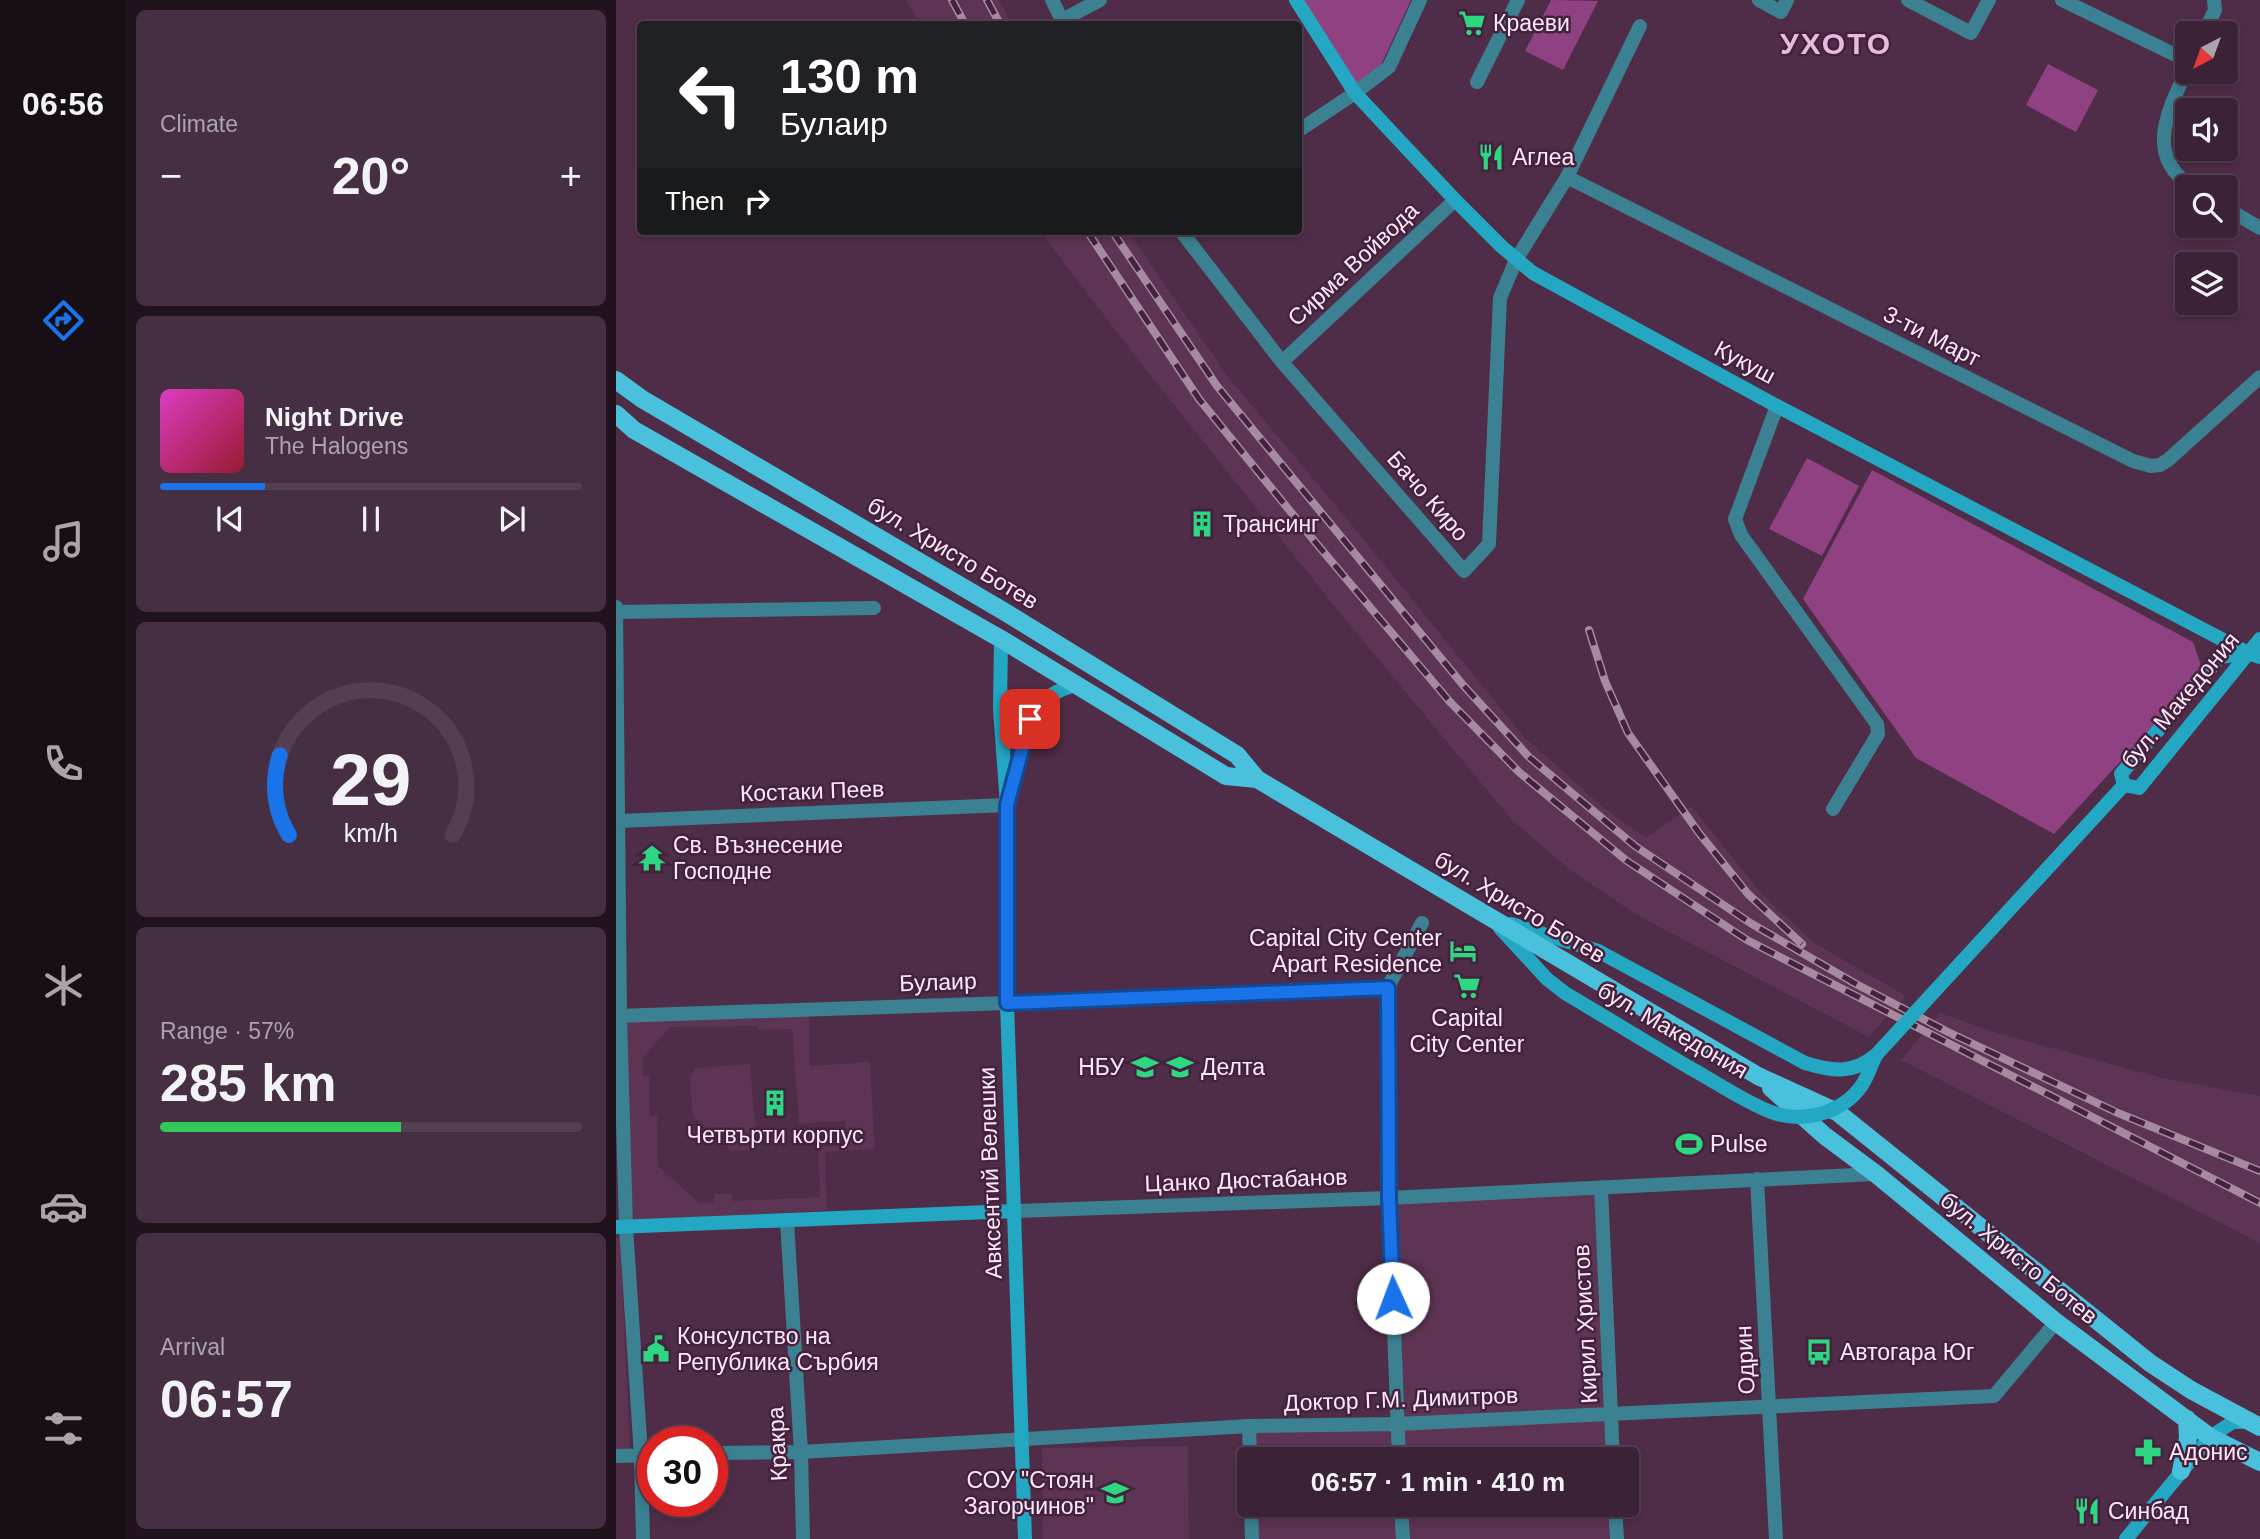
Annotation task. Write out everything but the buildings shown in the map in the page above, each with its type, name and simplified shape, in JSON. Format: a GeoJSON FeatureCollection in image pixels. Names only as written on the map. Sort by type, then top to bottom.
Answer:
{"type":"FeatureCollection","features":[{"type":"Feature","properties":{"kind":"main road","name":"бул. Христо Ботев"},"geometry":{"type":"LineString","coordinates":[[616,380],[642,399],[1005,612],[1237,755],[1257,779],[1758,1076],[1837,1112],[2150,1363],[2254,1425]]}},
{"type":"Feature","properties":{"kind":"main road","name":"бул. Христо Ботев"},"geometry":{"type":"LineString","coordinates":[[616,414],[634,430],[1001,639],[1226,776],[1257,779]]}},
{"type":"Feature","properties":{"kind":"main road"},"geometry":{"type":"LineString","coordinates":[[616,424],[634,430]]}},
{"type":"Feature","properties":{"kind":"main road"},"geometry":{"type":"LineString","coordinates":[[1001,639],[1005,612]]}},
{"type":"Feature","properties":{"kind":"main road","name":"бул. Христо Ботев"},"geometry":{"type":"LineString","coordinates":[[1758,1076],[1825,1136],[1877,1174],[2056,1322],[2210,1437],[2260,1462]]}},
{"type":"Feature","properties":{"kind":"main road"},"geometry":{"type":"LineString","coordinates":[[2180,1471],[2188,1438],[2187,1419]]}},
{"type":"Feature","properties":{"kind":"street"},"geometry":{"type":"LineString","coordinates":[[1052,0],[1062,21]]}},
{"type":"Feature","properties":{"kind":"street"},"geometry":{"type":"LineString","coordinates":[[1065,21],[1100,0]]}},
{"type":"Feature","properties":{"kind":"street","name":"Кукуш"},"geometry":{"type":"LineString","coordinates":[[1296,0],[1356,93],[1455,200],[1516,260],[1561,289],[1777,405],[2254,655]]}},
{"type":"Feature","properties":{"kind":"street"},"geometry":{"type":"LineString","coordinates":[[1302,128],[1356,93],[1389,67],[1420,0]]}},
{"type":"Feature","properties":{"kind":"street"},"geometry":{"type":"LineString","coordinates":[[1477,82],[1518,0]]}},
{"type":"Feature","properties":{"kind":"street"},"geometry":{"type":"LineString","coordinates":[[1759,0],[1781,12],[1787,0]]}},
{"type":"Feature","properties":{"kind":"street"},"geometry":{"type":"LineString","coordinates":[[1908,0],[1971,33],[1989,0]]}},
{"type":"Feature","properties":{"kind":"street"},"geometry":{"type":"LineString","coordinates":[[2062,0],[2175,55]]}},
{"type":"Feature","properties":{"kind":"street"},"geometry":{"type":"LineString","coordinates":[[2209,21],[2216,3]]}},
{"type":"Feature","properties":{"kind":"street"},"geometry":{"type":"LineString","coordinates":[[1516,260],[1567,177],[1640,26]]}},
{"type":"Feature","properties":{"kind":"street"},"geometry":{"type":"LineString","coordinates":[[2179,175],[2169,166],[2163,142],[2169,109],[2180,84]]}},
{"type":"Feature","properties":{"kind":"street","name":"3-ти Март"},"geometry":{"type":"LineString","coordinates":[[1567,177],[2052,423],[2142,465],[2160,465],[2168,460],[2260,377]]}},
{"type":"Feature","properties":{"kind":"street","name":"Сирма Войвода"},"geometry":{"type":"LineString","coordinates":[[1282,362],[1455,200]]}},
{"type":"Feature","properties":{"kind":"street"},"geometry":{"type":"LineString","coordinates":[[2238,215],[2260,228]]}},
{"type":"Feature","properties":{"kind":"street","name":"Бачо Киро"},"geometry":{"type":"LineString","coordinates":[[1184,235],[1282,362],[1464,571],[1489,544],[1500,298],[1516,260]]}},
{"type":"Feature","properties":{"kind":"street"},"geometry":{"type":"LineString","coordinates":[[1777,405],[1735,519],[1741,535],[1877,724],[1878,734],[1833,809]]}},
{"type":"Feature","properties":{"kind":"street"},"geometry":{"type":"LineString","coordinates":[[616,607],[620,821],[618,1015],[621,1227],[644,1426]]}},
{"type":"Feature","properties":{"kind":"street"},"geometry":{"type":"LineString","coordinates":[[617,612],[874,608]]}},
{"type":"Feature","properties":{"kind":"street","name":"Авксентий Велешки"},"geometry":{"type":"LineString","coordinates":[[1001,639],[1000,709],[1007,805],[1007,1003],[1025,1539]]}},
{"type":"Feature","properties":{"kind":"street","name":"бул. Македония"},"geometry":{"type":"LineString","coordinates":[[1492,919],[1598,951],[1805,1063],[1836,1070],[1864,1066],[2124,785],[2139,788],[2254,655],[2260,639]]}},
{"type":"Feature","properties":{"kind":"street"},"geometry":{"type":"LineString","coordinates":[[2124,785],[2122,774],[2220,657],[2254,655]]}},
{"type":"Feature","properties":{"kind":"street","name":"Авксентий Велешки"},"geometry":{"type":"LineString","coordinates":[[1007,805],[1030,719],[1048,695],[1077,685]]}},
{"type":"Feature","properties":{"kind":"street","name":"Костаки Пеев"},"geometry":{"type":"LineString","coordinates":[[620,821],[1007,805]]}},
{"type":"Feature","properties":{"kind":"street","name":"бул. Македония"},"geometry":{"type":"LineString","coordinates":[[1492,919],[1547,979],[1565,993],[1690,1068],[1770,1111],[1798,1116],[1826,1112],[1842,1105],[1863,1083],[1876,1055]]}},
{"type":"Feature","properties":{"kind":"street"},"geometry":{"type":"LineString","coordinates":[[1398,1447],[1389,1198],[1388,988],[1422,923]]}},
{"type":"Feature","properties":{"kind":"street","name":"Булаир"},"geometry":{"type":"LineString","coordinates":[[618,1015],[1388,988]]}},
{"type":"Feature","properties":{"kind":"street","name":"Цанко Дюстабанов"},"geometry":{"type":"LineString","coordinates":[[621,1227],[1389,1198],[1877,1174]]}},
{"type":"Feature","properties":{"kind":"street","name":"Одрин"},"geometry":{"type":"LineString","coordinates":[[1757,1179],[1776,1539]]}},
{"type":"Feature","properties":{"kind":"street","name":"Кирил Христов"},"geometry":{"type":"LineString","coordinates":[[1601,1187],[1613,1447]]}},
{"type":"Feature","properties":{"kind":"street","name":"Кракра"},"geometry":{"type":"LineString","coordinates":[[787,1221],[801,1452],[803,1539]]}},
{"type":"Feature","properties":{"kind":"street","name":"Доктор Г.М. Димитров"},"geometry":{"type":"LineString","coordinates":[[728,1453],[801,1452],[1249,1426],[1397,1424],[1994,1396],[2056,1322]]}},
{"type":"Feature","properties":{"kind":"street"},"geometry":{"type":"LineString","coordinates":[[2126,1539],[2210,1437],[2234,1422],[2254,1425]]}},
{"type":"Feature","properties":{"kind":"street"},"geometry":{"type":"LineString","coordinates":[[1249,1426],[1250,1447]]}},
{"type":"Feature","properties":{"kind":"street"},"geometry":{"type":"LineString","coordinates":[[616,1456],[637,1455]]}},
{"type":"Feature","properties":{"kind":"street"},"geometry":{"type":"LineString","coordinates":[[643,1539],[644,1517]]}},
{"type":"Feature","properties":{"kind":"street"},"geometry":{"type":"LineString","coordinates":[[1251,1517],[1252,1539]]}},
{"type":"Feature","properties":{"kind":"street"},"geometry":{"type":"LineString","coordinates":[[1402,1517],[1403,1539]]}},
{"type":"Feature","properties":{"kind":"street"},"geometry":{"type":"LineString","coordinates":[[1616,1517],[1617,1539]]}},
{"type":"Feature","properties":{"kind":"shaded area"},"geometry":{"type":"Polygon","coordinates":[[[906,0],[999,0],[1010,21],[918,21],[906,0]]]}},
{"type":"Feature","properties":{"kind":"shaded area"},"geometry":{"type":"Polygon","coordinates":[[[1303,0],[1411,0],[1374,80],[1358,84],[1334,62],[1303,0]]]}},
{"type":"Feature","properties":{"kind":"shaded area"},"geometry":{"type":"Polygon","coordinates":[[[1551,0],[1598,1],[1563,70],[1525,51],[1551,0]]]}},
{"type":"Feature","properties":{"kind":"shaded area"},"geometry":{"type":"Polygon","coordinates":[[[2048,64],[2098,90],[2076,132],[2026,105],[2048,64]]]}},
{"type":"Feature","properties":{"kind":"shaded area"},"geometry":{"type":"Polygon","coordinates":[[[1043,235],[1131,235],[1228,377],[1523,736],[1604,808],[1646,838],[1691,806],[1761,893],[1814,943],[1906,996],[1869,1037],[1637,915],[1569,869],[1512,820],[1340,613],[1136,357],[1043,235]]]}},
{"type":"Feature","properties":{"kind":"shaded area"},"geometry":{"type":"Polygon","coordinates":[[[1807,458],[1859,486],[1822,556],[1769,529],[1807,458]]]}},
{"type":"Feature","properties":{"kind":"shaded area"},"geometry":{"type":"Polygon","coordinates":[[[1872,470],[2193,642],[2203,671],[2054,834],[1916,758],[1803,599],[1872,470]]]}},
{"type":"Feature","properties":{"kind":"shaded area"},"geometry":{"type":"Polygon","coordinates":[[[1940,1013],[1997,1033],[2162,1078],[2260,1096],[2260,1243],[1901,1060],[1940,1013]]]}},
{"type":"Feature","properties":{"kind":"shaded area"},"geometry":{"type":"Polygon","coordinates":[[[809,1015],[810,1066],[870,1062],[875,1149],[825,1152],[827,1210],[632,1221],[626,1020],[809,1015]],[[758,1026],[670,1027],[643,1057],[643,1076],[649,1076],[650,1116],[657,1116],[658,1166],[699,1203],[714,1202],[714,1194],[732,1194],[732,1201],[820,1197],[818,1147],[848,1145],[845,1121],[799,1124],[792,1029],[759,1030],[758,1026]]]}},
{"type":"Feature","properties":{"kind":"shaded area"},"geometry":{"type":"Polygon","coordinates":[[[750,1064],[757,1150],[731,1151],[692,1115],[690,1076],[696,1068],[750,1064]]]}},
{"type":"Feature","properties":{"kind":"shaded area"},"geometry":{"type":"Polygon","coordinates":[[[1601,1187],[1612,1447],[1250,1447],[1249,1426],[1397,1424],[1389,1198],[1601,1187]]]}},
{"type":"Feature","properties":{"kind":"shaded area"},"geometry":{"type":"Polygon","coordinates":[[[616,1237],[620,1237],[630,1450],[616,1450],[616,1237]]]}},
{"type":"Feature","properties":{"kind":"shaded area","name":"СОУ \"Стоян Загорчинов\""},"geometry":{"type":"Polygon","coordinates":[[[1188,1446],[1189,1539],[1043,1539],[1042,1448],[1188,1446]]]}},
{"type":"Feature","properties":{"kind":"shaded area"},"geometry":{"type":"Polygon","coordinates":[[[1251,1517],[1616,1517],[1617,1539],[1252,1539],[1251,1517]]]}},
{"type":"Feature","properties":{"kind":"railway"},"geometry":{"type":"LineString","coordinates":[[952,0],[963,21]]}},
{"type":"Feature","properties":{"kind":"railway"},"geometry":{"type":"LineString","coordinates":[[987,0],[998,21]]}},
{"type":"Feature","properties":{"kind":"railway"},"geometry":{"type":"LineString","coordinates":[[1090,235],[1199,399],[1450,702],[1520,773],[1627,861],[1747,940],[2260,1203]]}},
{"type":"Feature","properties":{"kind":"railway"},"geometry":{"type":"LineString","coordinates":[[1115,235],[1217,386],[1463,685],[1529,757],[1635,846],[1752,924],[1856,984],[1948,1032],[2118,1113],[2260,1171]]}},
{"type":"Feature","properties":{"kind":"railway"},"geometry":{"type":"LineString","coordinates":[[1589,630],[1605,681],[1628,733],[1699,833],[1748,894],[1802,944]]}},
{"type":"Feature","properties":{"kind":"place","name":"Краеви"},"geometry":{"type":"Point","coordinates":[1472,23]}},
{"type":"Feature","properties":{"kind":"place","name":"Аглеа"},"geometry":{"type":"Point","coordinates":[1491,157]}},
{"type":"Feature","properties":{"kind":"place","name":"Трансинг"},"geometry":{"type":"Point","coordinates":[1202,524]}},
{"type":"Feature","properties":{"kind":"place","name":"Св. Възнесение Господне"},"geometry":{"type":"Point","coordinates":[652,858]}},
{"type":"Feature","properties":{"kind":"place","name":"Capital City Center Apart Residence"},"geometry":{"type":"Point","coordinates":[1463,951]}},
{"type":"Feature","properties":{"kind":"place","name":"Capital City Center"},"geometry":{"type":"Point","coordinates":[1467,986]}},
{"type":"Feature","properties":{"kind":"place","name":"НБУ"},"geometry":{"type":"Point","coordinates":[1145,1067]}},
{"type":"Feature","properties":{"kind":"place","name":"Делта"},"geometry":{"type":"Point","coordinates":[1180,1067]}},
{"type":"Feature","properties":{"kind":"place","name":"Четвърти корпус"},"geometry":{"type":"Point","coordinates":[775,1103]}},
{"type":"Feature","properties":{"kind":"place","name":"Pulse"},"geometry":{"type":"Point","coordinates":[1689,1144]}},
{"type":"Feature","properties":{"kind":"place","name":"Консулство на Република Сърбия"},"geometry":{"type":"Point","coordinates":[656,1349]}},
{"type":"Feature","properties":{"kind":"place","name":"Автогара Юг"},"geometry":{"type":"Point","coordinates":[1819,1352]}},
{"type":"Feature","properties":{"kind":"place","name":"Адонис"},"geometry":{"type":"Point","coordinates":[2148,1452]}},
{"type":"Feature","properties":{"kind":"place","name":"СОУ \"Стоян Загорчинов\""},"geometry":{"type":"Point","coordinates":[1115,1493]}},
{"type":"Feature","properties":{"kind":"place","name":"Синбад"},"geometry":{"type":"Point","coordinates":[2087,1511]}},
{"type":"Feature","properties":{"kind":"district","name":"УХОТО"},"geometry":{"type":"Point","coordinates":[1836,43]}},
{"type":"Feature","properties":{"kind":"route"},"geometry":{"type":"LineString","coordinates":[[1030,719],[1007,805],[1007,1003],[1388,988],[1389,1198],[1393,1298]]}}]}
